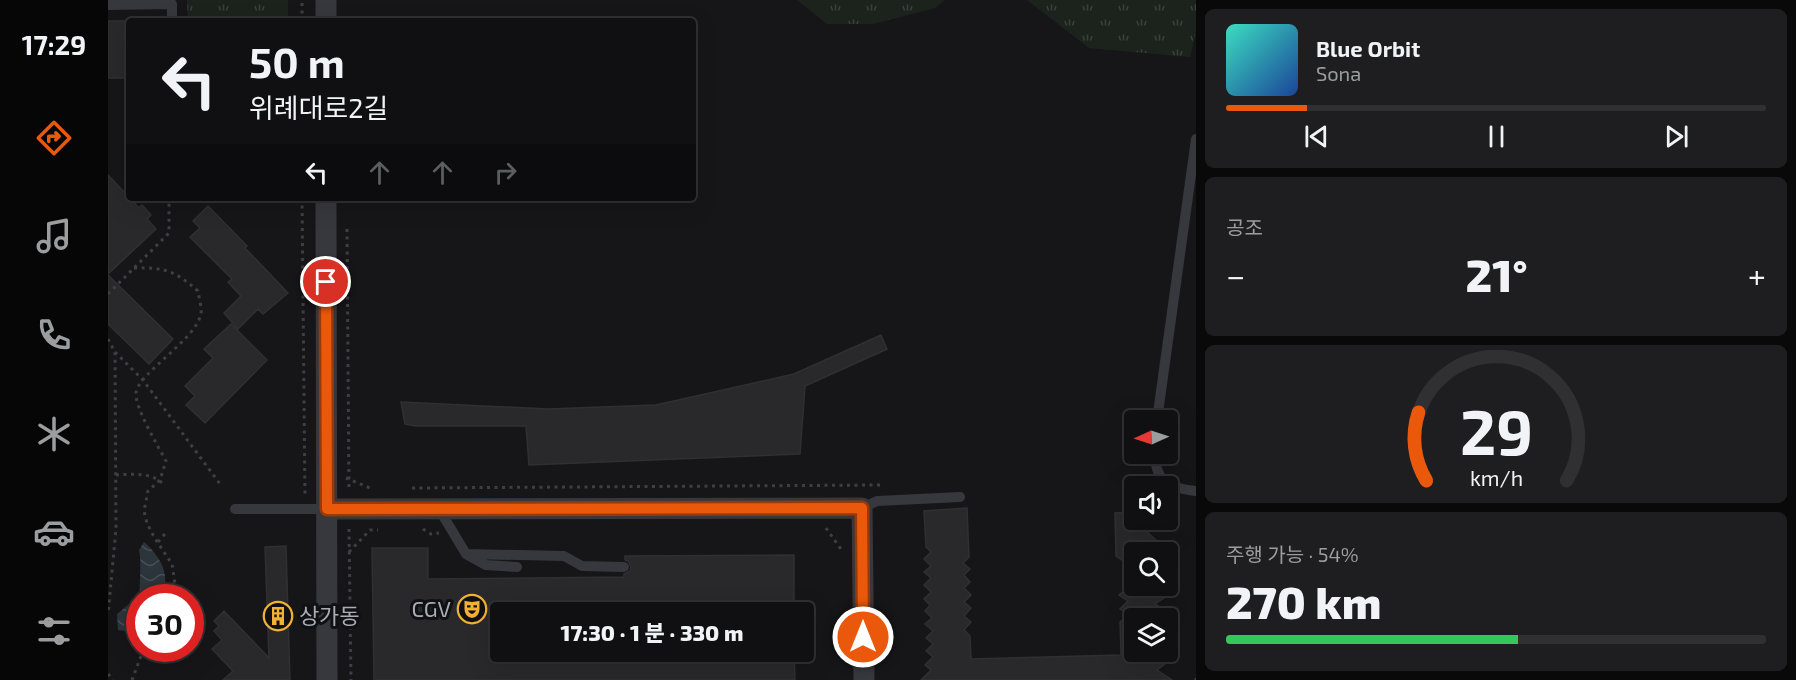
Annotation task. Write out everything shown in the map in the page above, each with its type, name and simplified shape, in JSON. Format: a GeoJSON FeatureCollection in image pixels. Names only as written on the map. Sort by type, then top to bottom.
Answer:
{"type":"FeatureCollection","features":[{"type":"Feature","properties":{"kind":"street"},"geometry":{"type":"LineString","coordinates":[[326,0],[326,18]]}},
{"type":"Feature","properties":{"kind":"street"},"geometry":{"type":"LineString","coordinates":[[326,201],[327,680]]}},
{"type":"Feature","properties":{"kind":"street"},"geometry":{"type":"LineString","coordinates":[[327,509],[862,508],[864,680]]}},
{"type":"Feature","properties":{"kind":"lane"},"geometry":{"type":"LineString","coordinates":[[108,5],[172,4],[172,18]]}},
{"type":"Feature","properties":{"kind":"lane"},"geometry":{"type":"LineString","coordinates":[[1159,410],[1196,139]]}},
{"type":"Feature","properties":{"kind":"lane"},"geometry":{"type":"LineString","coordinates":[[1157,464],[1163,482],[1171,487],[1196,491]]}},
{"type":"Feature","properties":{"kind":"lane"},"geometry":{"type":"LineString","coordinates":[[862,508],[877,501],[960,497]]}},
{"type":"Feature","properties":{"kind":"lane"},"geometry":{"type":"LineString","coordinates":[[235,509],[327,509]]}},
{"type":"Feature","properties":{"kind":"lane"},"geometry":{"type":"LineString","coordinates":[[438,509],[466,554],[486,565],[517,567]]}},
{"type":"Feature","properties":{"kind":"lane"},"geometry":{"type":"LineString","coordinates":[[466,554],[564,556],[582,566],[624,567]]}},
{"type":"Feature","properties":{"kind":"path"},"geometry":{"type":"LineString","coordinates":[[302,0],[302,18]]}},
{"type":"Feature","properties":{"kind":"path"},"geometry":{"type":"LineString","coordinates":[[108,294],[169,233],[169,201]]}},
{"type":"Feature","properties":{"kind":"path"},"geometry":{"type":"LineString","coordinates":[[302,201],[306,509]]}},
{"type":"Feature","properties":{"kind":"path"},"geometry":{"type":"LineString","coordinates":[[347,222],[351,680]]}},
{"type":"Feature","properties":{"kind":"path"},"geometry":{"type":"LineString","coordinates":[[134,268],[154,267],[180,275],[198,291],[201,314],[190,334],[143,380],[136,392],[138,408],[166,461],[160,480],[148,491],[144,511],[147,523],[172,564],[175,584]]}},
{"type":"Feature","properties":{"kind":"path"},"geometry":{"type":"LineString","coordinates":[[108,339],[115,351],[143,380],[220,484]]}},
{"type":"Feature","properties":{"kind":"path"},"geometry":{"type":"LineString","coordinates":[[108,614],[116,529],[115,351]]}},
{"type":"Feature","properties":{"kind":"path"},"geometry":{"type":"LineString","coordinates":[[116,475],[140,473],[160,480],[165,486]]}},
{"type":"Feature","properties":{"kind":"path"},"geometry":{"type":"LineString","coordinates":[[822,525],[825,525],[844,552]]}},
{"type":"Feature","properties":{"kind":"path"},"geometry":{"type":"LineString","coordinates":[[422,529],[431,534],[453,533]]}},
{"type":"Feature","properties":{"kind":"path"},"geometry":{"type":"LineString","coordinates":[[350,552],[370,530],[380,530]]}},
{"type":"Feature","properties":{"kind":"path"},"geometry":{"type":"LineString","coordinates":[[158,542],[165,534]]}},
{"type":"Feature","properties":{"kind":"path"},"geometry":{"type":"LineString","coordinates":[[132,680],[139,662]]}},
{"type":"Feature","properties":{"kind":"path"},"geometry":{"type":"LineString","coordinates":[[108,674],[113,680]]}},
{"type":"Feature","properties":{"kind":"green space"},"geometry":{"type":"Polygon","coordinates":[[[187,0],[288,0],[288,18],[188,18],[187,0]]]}},
{"type":"Feature","properties":{"kind":"green space"},"geometry":{"type":"Polygon","coordinates":[[[797,0],[945,0],[935,8],[873,24],[827,24],[797,0]]]}},
{"type":"Feature","properties":{"kind":"green space"},"geometry":{"type":"Polygon","coordinates":[[[1027,0],[1196,0],[1196,32],[1190,57],[1089,48],[1027,0]]]}},
{"type":"Feature","properties":{"kind":"water"},"geometry":{"type":"Polygon","coordinates":[[[144,542],[160,560],[165,574],[165,584],[140,584],[139,550],[144,542]]]}},
{"type":"Feature","properties":{"kind":"water"},"geometry":{"type":"Polygon","coordinates":[[[126,607],[126,631],[118,630],[117,614],[126,607]]]}},
{"type":"Feature","properties":{"kind":"building"},"geometry":{"type":"Polygon","coordinates":[[[108,21],[126,21],[126,78],[108,78],[108,21]]]}},
{"type":"Feature","properties":{"kind":"building"},"geometry":{"type":"Polygon","coordinates":[[[108,175],[126,194],[126,201],[132,201],[139,208],[142,205],[151,215],[147,219],[156,229],[108,274],[108,175]]]}},
{"type":"Feature","properties":{"kind":"building"},"geometry":{"type":"Polygon","coordinates":[[[208,206],[288,293],[263,314],[258,309],[238,329],[224,313],[241,296],[228,282],[232,279],[190,237],[200,228],[193,221],[208,206]]]}},
{"type":"Feature","properties":{"kind":"building"},"geometry":{"type":"Polygon","coordinates":[[[108,275],[173,339],[149,364],[108,324],[108,275]]]}},
{"type":"Feature","properties":{"kind":"building"},"geometry":{"type":"Polygon","coordinates":[[[231,324],[267,360],[205,423],[186,405],[195,396],[185,386],[213,358],[204,349],[231,324]]]}},
{"type":"Feature","properties":{"kind":"building"},"geometry":{"type":"Polygon","coordinates":[[[881,335],[887,349],[805,386],[800,454],[529,465],[526,426],[416,426],[405,424],[401,402],[548,409],[656,405],[794,374],[881,335]]]}},
{"type":"Feature","properties":{"kind":"building"},"geometry":{"type":"Polygon","coordinates":[[[967,508],[969,557],[963,563],[970,569],[964,575],[970,582],[964,588],[971,595],[964,602],[971,608],[964,616],[971,622],[964,630],[970,636],[971,659],[1121,655],[1120,622],[1124,619],[1124,662],[1165,662],[1157,670],[1172,680],[921,680],[931,670],[925,665],[933,657],[926,651],[933,644],[926,638],[933,631],[925,624],[932,618],[925,611],[930,605],[924,599],[931,592],[924,585],[931,578],[924,572],[931,566],[924,559],[931,552],[926,547],[924,511],[967,508]]]}},
{"type":"Feature","properties":{"kind":"building"},"geometry":{"type":"Polygon","coordinates":[[[1115,513],[1124,513],[1124,530],[1145,530],[1158,542],[1124,542],[1124,561],[1116,556],[1115,513]]]}},
{"type":"Feature","properties":{"kind":"building","name":"상가동"},"geometry":{"type":"Polygon","coordinates":[[[286,546],[290,680],[223,680],[233,671],[212,649],[222,640],[214,631],[219,626],[214,621],[224,611],[269,658],[265,547],[286,546]]]}},
{"type":"Feature","properties":{"kind":"building"},"geometry":{"type":"Polygon","coordinates":[[[372,548],[428,548],[428,579],[624,577],[631,567],[625,560],[625,556],[794,555],[794,602],[490,602],[490,662],[794,662],[795,680],[374,680],[372,548]]]}},
{"type":"Feature","properties":{"kind":"building"},"geometry":{"type":"Polygon","coordinates":[[[1124,591],[1124,596],[1162,596],[1164,598],[1155,604],[1161,608],[1124,608],[1124,612],[1120,609],[1128,601],[1119,595],[1124,591]]]}},
{"type":"Feature","properties":{"kind":"place","name":"CGV"},"geometry":{"type":"Point","coordinates":[472,609]}},
{"type":"Feature","properties":{"kind":"place","name":"상가동"},"geometry":{"type":"Point","coordinates":[278,616]}},
{"type":"Feature","properties":{"kind":"route"},"geometry":{"type":"LineString","coordinates":[[326,282],[327,509],[862,508],[863,637]]}}]}
